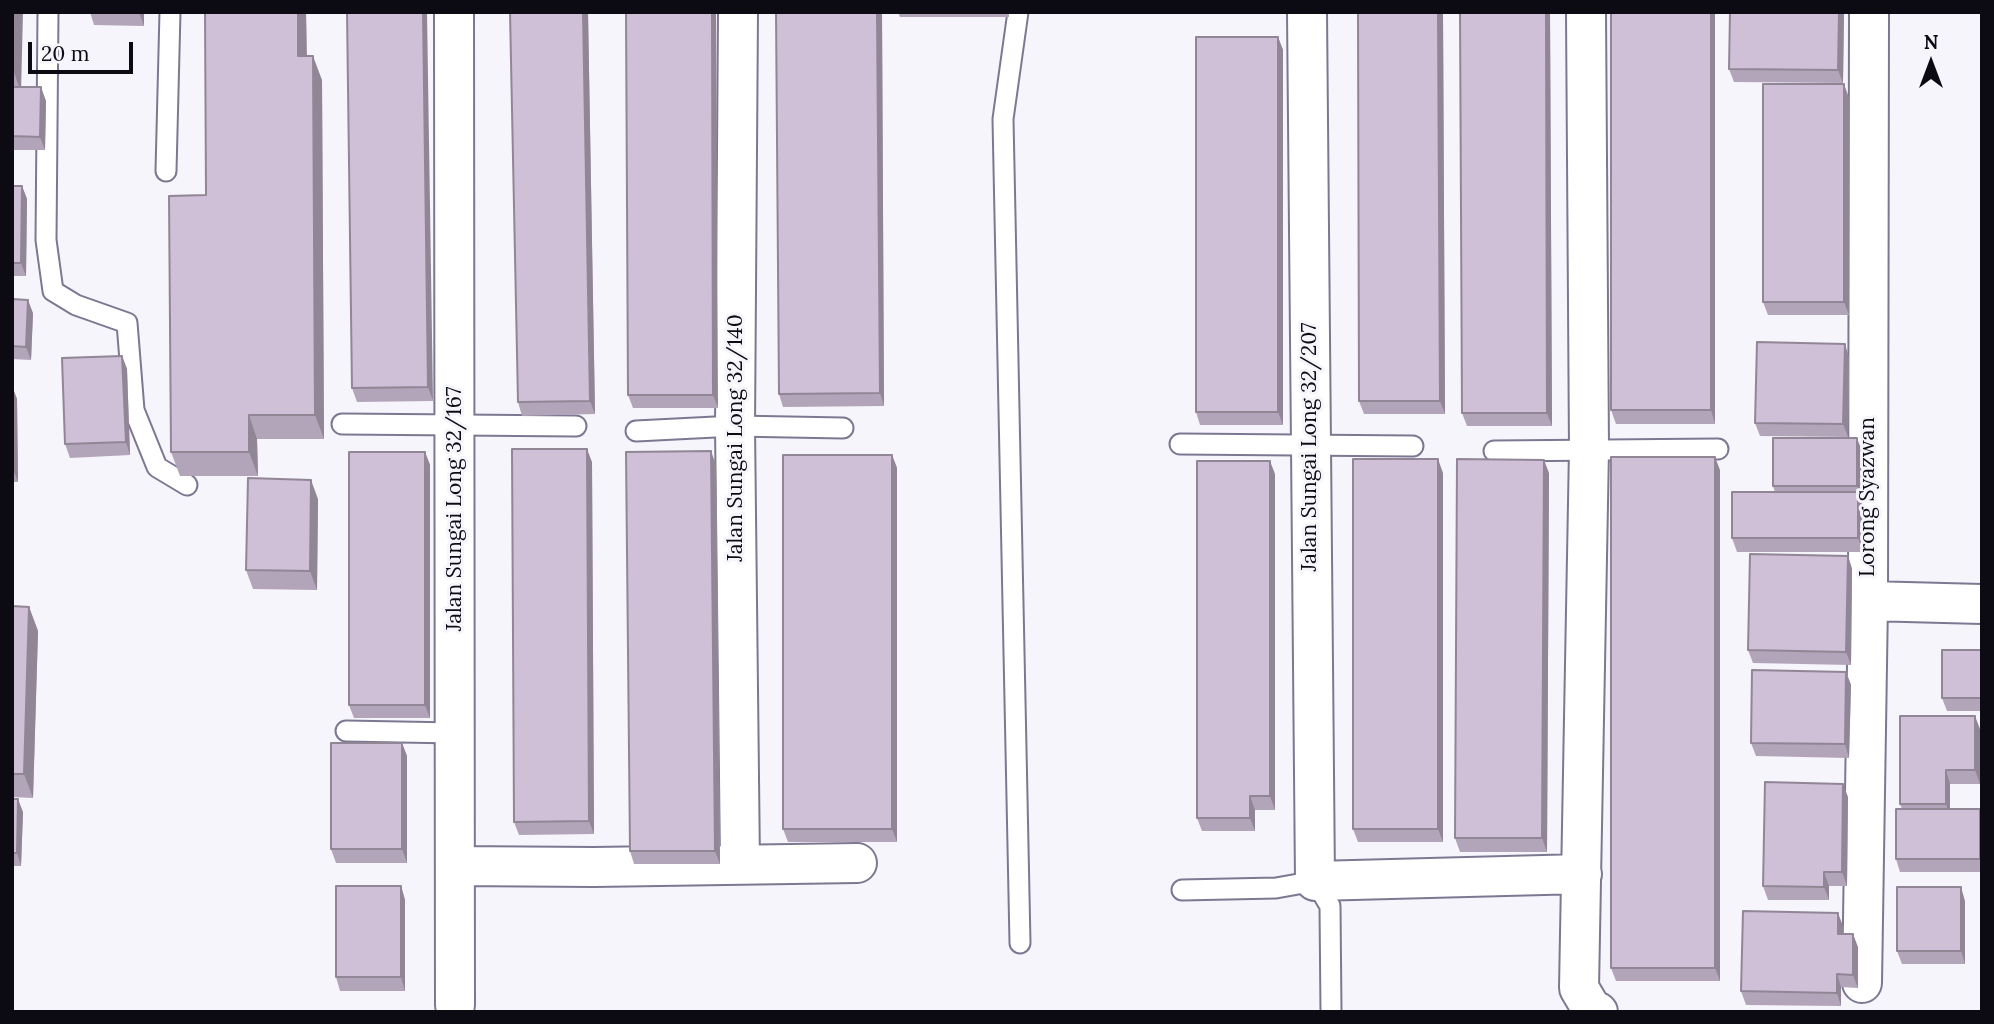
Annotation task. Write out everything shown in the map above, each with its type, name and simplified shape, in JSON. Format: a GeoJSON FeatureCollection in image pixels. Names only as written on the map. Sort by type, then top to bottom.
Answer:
{"type":"FeatureCollection","features":[{"type":"Feature","properties":{"kind":"street","name":"Jalan Sungai Long 32/167"},"geometry":{"type":"LineString","coordinates":[[454,12],[455,1005]]}},
{"type":"Feature","properties":{"kind":"street","name":"Jalan Sungai Long 32/140"},"geometry":{"type":"LineString","coordinates":[[738,12],[735,426],[740,864]]}},
{"type":"Feature","properties":{"kind":"street","name":"Jalan Sungai Long 32/207"},"geometry":{"type":"LineString","coordinates":[[1307,12],[1315,881]]}},
{"type":"Feature","properties":{"kind":"street"},"geometry":{"type":"LineString","coordinates":[[1586,12],[1589,449],[1579,988],[1592,1010],[1598,1012]]}},
{"type":"Feature","properties":{"kind":"street","name":"Lorong Syazwan"},"geometry":{"type":"LineString","coordinates":[[1862,983],[1868,601],[1869,12]]}},
{"type":"Feature","properties":{"kind":"street"},"geometry":{"type":"LineString","coordinates":[[1868,601],[1982,604]]}},
{"type":"Feature","properties":{"kind":"street"},"geometry":{"type":"LineString","coordinates":[[455,866],[857,863]]}},
{"type":"Feature","properties":{"kind":"street"},"geometry":{"type":"LineString","coordinates":[[1315,881],[1581,874]]}},
{"type":"Feature","properties":{"kind":"lane"},"geometry":{"type":"LineString","coordinates":[[48,12],[46,240],[53,292],[76,305],[127,323],[134,410],[156,467],[187,485]]}},
{"type":"Feature","properties":{"kind":"lane"},"geometry":{"type":"LineString","coordinates":[[166,172],[170,12]]}},
{"type":"Feature","properties":{"kind":"lane"},"geometry":{"type":"LineString","coordinates":[[1018,12],[1003,119],[1020,943]]}},
{"type":"Feature","properties":{"kind":"lane"},"geometry":{"type":"LineString","coordinates":[[342,424],[576,426]]}},
{"type":"Feature","properties":{"kind":"lane"},"geometry":{"type":"LineString","coordinates":[[636,430],[735,426],[843,428]]}},
{"type":"Feature","properties":{"kind":"lane"},"geometry":{"type":"LineString","coordinates":[[1180,444],[1413,446]]}},
{"type":"Feature","properties":{"kind":"lane"},"geometry":{"type":"LineString","coordinates":[[1494,451],[1718,449]]}},
{"type":"Feature","properties":{"kind":"lane"},"geometry":{"type":"LineString","coordinates":[[346,731],[455,733]]}},
{"type":"Feature","properties":{"kind":"lane"},"geometry":{"type":"LineString","coordinates":[[1182,890],[1276,888],[1315,881],[1330,906],[1331,1012]]}},
{"type":"Feature","properties":{"kind":"building"},"geometry":{"type":"Polygon","coordinates":[[[14,12],[13,69],[12,69],[14,12]]]}},
{"type":"Feature","properties":{"kind":"building"},"geometry":{"type":"Polygon","coordinates":[[[205,12],[298,12],[298,56],[313,56],[315,415],[249,415],[249,452],[171,452],[169,196],[206,195],[205,12]]]}},
{"type":"Feature","properties":{"kind":"building"},"geometry":{"type":"Polygon","coordinates":[[[347,12],[423,12],[428,387],[352,388],[347,12]]]}},
{"type":"Feature","properties":{"kind":"building"},"geometry":{"type":"Polygon","coordinates":[[[510,12],[583,12],[590,401],[518,402],[510,12]]]}},
{"type":"Feature","properties":{"kind":"building"},"geometry":{"type":"Polygon","coordinates":[[[626,12],[712,12],[713,395],[628,395],[626,12]]]}},
{"type":"Feature","properties":{"kind":"building"},"geometry":{"type":"Polygon","coordinates":[[[776,12],[877,12],[880,393],[779,394],[776,12]]]}},
{"type":"Feature","properties":{"kind":"building"},"geometry":{"type":"Polygon","coordinates":[[[1358,12],[1438,12],[1440,401],[1359,401],[1358,12]]]}},
{"type":"Feature","properties":{"kind":"building"},"geometry":{"type":"Polygon","coordinates":[[[1460,12],[1546,12],[1547,413],[1462,413],[1460,12]]]}},
{"type":"Feature","properties":{"kind":"building"},"geometry":{"type":"Polygon","coordinates":[[[1611,12],[1711,12],[1711,410],[1611,410],[1611,12]]]}},
{"type":"Feature","properties":{"kind":"building"},"geometry":{"type":"Polygon","coordinates":[[[1730,12],[1839,12],[1838,70],[1729,69],[1730,12]]]}},
{"type":"Feature","properties":{"kind":"building"},"geometry":{"type":"Polygon","coordinates":[[[1196,37],[1278,37],[1278,412],[1196,412],[1196,37]]]}},
{"type":"Feature","properties":{"kind":"building"},"geometry":{"type":"Polygon","coordinates":[[[1763,84],[1844,84],[1844,302],[1763,302],[1763,84]]]}},
{"type":"Feature","properties":{"kind":"building"},"geometry":{"type":"Polygon","coordinates":[[[12,87],[41,87],[40,137],[12,136],[12,87]]]}},
{"type":"Feature","properties":{"kind":"building"},"geometry":{"type":"Polygon","coordinates":[[[12,186],[22,186],[21,263],[12,263],[12,186]]]}},
{"type":"Feature","properties":{"kind":"building"},"geometry":{"type":"Polygon","coordinates":[[[12,299],[28,300],[26,347],[12,346],[12,299]]]}},
{"type":"Feature","properties":{"kind":"building"},"geometry":{"type":"Polygon","coordinates":[[[1757,342],[1845,344],[1843,424],[1755,423],[1757,342]]]}},
{"type":"Feature","properties":{"kind":"building"},"geometry":{"type":"Polygon","coordinates":[[[122,356],[126,442],[65,444],[62,358],[122,356]]]}},
{"type":"Feature","properties":{"kind":"building"},"geometry":{"type":"Polygon","coordinates":[[[1773,438],[1857,438],[1857,486],[1773,486],[1773,438]]]}},
{"type":"Feature","properties":{"kind":"building"},"geometry":{"type":"Polygon","coordinates":[[[512,449],[587,449],[589,821],[514,822],[512,449]]]}},
{"type":"Feature","properties":{"kind":"building"},"geometry":{"type":"Polygon","coordinates":[[[711,451],[715,851],[630,851],[626,452],[711,451]]]}},
{"type":"Feature","properties":{"kind":"building"},"geometry":{"type":"Polygon","coordinates":[[[349,452],[425,452],[425,705],[349,705],[349,452]]]}},
{"type":"Feature","properties":{"kind":"building"},"geometry":{"type":"Polygon","coordinates":[[[783,455],[892,455],[892,829],[783,829],[783,455]]]}},
{"type":"Feature","properties":{"kind":"building"},"geometry":{"type":"Polygon","coordinates":[[[1611,457],[1715,457],[1715,968],[1611,968],[1611,457]]]}},
{"type":"Feature","properties":{"kind":"building"},"geometry":{"type":"Polygon","coordinates":[[[1353,459],[1438,459],[1438,829],[1353,829],[1353,459]]]}},
{"type":"Feature","properties":{"kind":"building"},"geometry":{"type":"Polygon","coordinates":[[[1457,459],[1544,460],[1542,838],[1455,838],[1457,459]]]}},
{"type":"Feature","properties":{"kind":"building"},"geometry":{"type":"Polygon","coordinates":[[[1197,461],[1270,461],[1270,796],[1250,796],[1250,818],[1197,818],[1197,461]]]}},
{"type":"Feature","properties":{"kind":"building"},"geometry":{"type":"Polygon","coordinates":[[[248,478],[311,480],[310,571],[246,570],[248,478]]]}},
{"type":"Feature","properties":{"kind":"building"},"geometry":{"type":"Polygon","coordinates":[[[1732,492],[1858,492],[1858,538],[1732,538],[1732,492]]]}},
{"type":"Feature","properties":{"kind":"building"},"geometry":{"type":"Polygon","coordinates":[[[1750,554],[1848,556],[1846,652],[1748,650],[1750,554]]]}},
{"type":"Feature","properties":{"kind":"building"},"geometry":{"type":"Polygon","coordinates":[[[12,606],[29,607],[24,774],[12,774],[12,606]]]}},
{"type":"Feature","properties":{"kind":"building"},"geometry":{"type":"Polygon","coordinates":[[[1942,650],[1982,650],[1982,698],[1942,698],[1942,650]]]}},
{"type":"Feature","properties":{"kind":"building"},"geometry":{"type":"Polygon","coordinates":[[[1752,670],[1846,672],[1845,744],[1751,743],[1752,670]]]}},
{"type":"Feature","properties":{"kind":"building"},"geometry":{"type":"Polygon","coordinates":[[[1900,716],[1975,716],[1975,770],[1946,770],[1946,804],[1900,804],[1900,716]]]}},
{"type":"Feature","properties":{"kind":"building"},"geometry":{"type":"Polygon","coordinates":[[[331,743],[402,743],[402,849],[331,849],[331,743]]]}},
{"type":"Feature","properties":{"kind":"building"},"geometry":{"type":"Polygon","coordinates":[[[1765,782],[1843,784],[1842,872],[1824,872],[1824,887],[1763,886],[1765,782]]]}},
{"type":"Feature","properties":{"kind":"building"},"geometry":{"type":"Polygon","coordinates":[[[12,799],[18,799],[17,853],[12,853],[12,799]]]}},
{"type":"Feature","properties":{"kind":"building"},"geometry":{"type":"Polygon","coordinates":[[[1896,809],[1980,809],[1980,859],[1896,859],[1896,809]]]}},
{"type":"Feature","properties":{"kind":"building"},"geometry":{"type":"Polygon","coordinates":[[[336,886],[401,886],[401,977],[336,977],[336,886]]]}},
{"type":"Feature","properties":{"kind":"building"},"geometry":{"type":"Polygon","coordinates":[[[1897,887],[1961,887],[1961,951],[1897,951],[1897,887]]]}},
{"type":"Feature","properties":{"kind":"building"},"geometry":{"type":"Polygon","coordinates":[[[1743,911],[1838,913],[1838,934],[1853,934],[1853,975],[1837,974],[1837,993],[1741,991],[1743,911]]]}}]}
